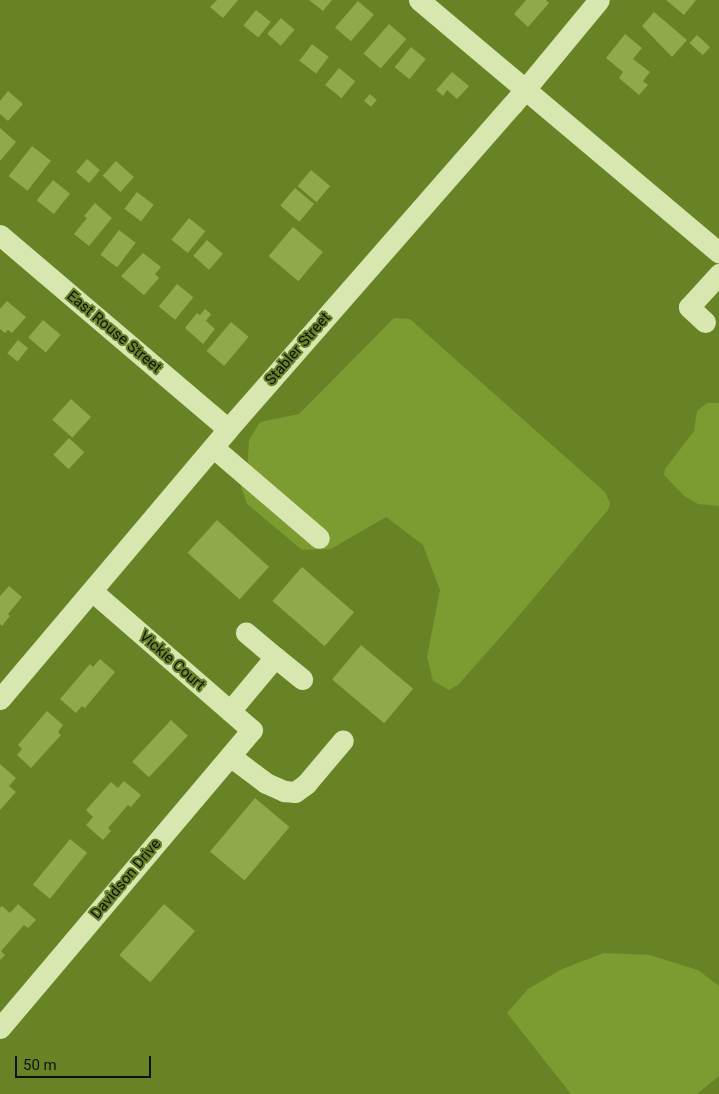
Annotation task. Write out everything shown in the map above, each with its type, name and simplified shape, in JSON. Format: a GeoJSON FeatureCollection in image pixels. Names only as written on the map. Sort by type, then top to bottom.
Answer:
{"type":"FeatureCollection","features":[{"type":"Feature","properties":{"kind":"street"},"geometry":{"type":"LineString","coordinates":[[419,0],[719,253]]}},
{"type":"Feature","properties":{"kind":"street","name":"Stabler Street"},"geometry":{"type":"LineString","coordinates":[[0,699],[93,592],[228,429],[525,90],[599,0]]}},
{"type":"Feature","properties":{"kind":"street","name":"East Rouse Street"},"geometry":{"type":"LineString","coordinates":[[0,235],[228,429]]}},
{"type":"Feature","properties":{"kind":"street"},"geometry":{"type":"LineString","coordinates":[[705,322],[689,307],[719,274]]}},
{"type":"Feature","properties":{"kind":"street"},"geometry":{"type":"LineString","coordinates":[[214,448],[320,538]]}},
{"type":"Feature","properties":{"kind":"street","name":"Vickie Court"},"geometry":{"type":"LineString","coordinates":[[93,592],[252,730]]}},
{"type":"Feature","properties":{"kind":"street"},"geometry":{"type":"LineString","coordinates":[[246,633],[302,679]]}},
{"type":"Feature","properties":{"kind":"street"},"geometry":{"type":"LineString","coordinates":[[230,711],[275,656]]}},
{"type":"Feature","properties":{"kind":"street","name":"Davidson Drive"},"geometry":{"type":"LineString","coordinates":[[0,1028],[252,730]]}},
{"type":"Feature","properties":{"kind":"street"},"geometry":{"type":"LineString","coordinates":[[230,756],[266,783],[284,791],[295,792],[306,784],[343,740]]}},
{"type":"Feature","properties":{"kind":"green space"},"geometry":{"type":"Polygon","coordinates":[[[394,318],[410,319],[605,492],[610,503],[608,510],[505,632],[458,685],[449,690],[433,681],[427,657],[440,590],[423,545],[386,517],[331,549],[302,550],[247,504],[241,487],[247,471],[249,440],[260,422],[299,414],[394,318]]]}},
{"type":"Feature","properties":{"kind":"green space"},"geometry":{"type":"Polygon","coordinates":[[[707,403],[719,403],[719,506],[698,504],[684,496],[664,475],[665,469],[694,431],[697,411],[707,403]]]}},
{"type":"Feature","properties":{"kind":"green space"},"geometry":{"type":"Polygon","coordinates":[[[604,953],[650,955],[698,970],[719,986],[719,1076],[697,1094],[571,1094],[507,1013],[528,989],[562,969],[604,953]]]}},
{"type":"Feature","properties":{"kind":"building"},"geometry":{"type":"Polygon","coordinates":[[[217,0],[238,0],[223,18],[210,7],[217,0]]]}},
{"type":"Feature","properties":{"kind":"building"},"geometry":{"type":"Polygon","coordinates":[[[309,0],[332,0],[323,11],[309,0]]]}},
{"type":"Feature","properties":{"kind":"building"},"geometry":{"type":"Polygon","coordinates":[[[526,0],[546,0],[549,3],[528,27],[514,14],[526,0]]]}},
{"type":"Feature","properties":{"kind":"building"},"geometry":{"type":"Polygon","coordinates":[[[666,0],[696,0],[684,15],[666,0]]]}},
{"type":"Feature","properties":{"kind":"building"},"geometry":{"type":"Polygon","coordinates":[[[358,1],[374,15],[351,41],[335,27],[358,1]]]}},
{"type":"Feature","properties":{"kind":"building"},"geometry":{"type":"Polygon","coordinates":[[[256,10],[271,22],[258,38],[243,26],[256,10]]]}},
{"type":"Feature","properties":{"kind":"building"},"geometry":{"type":"Polygon","coordinates":[[[654,12],[687,40],[672,57],[642,26],[654,12]]]}},
{"type":"Feature","properties":{"kind":"building"},"geometry":{"type":"Polygon","coordinates":[[[281,18],[295,30],[281,46],[267,34],[281,18]]]}},
{"type":"Feature","properties":{"kind":"building"},"geometry":{"type":"Polygon","coordinates":[[[389,24],[406,39],[381,69],[363,53],[389,24]]]}},
{"type":"Feature","properties":{"kind":"building"},"geometry":{"type":"Polygon","coordinates":[[[625,34],[642,48],[633,59],[650,72],[643,81],[648,85],[639,95],[619,78],[623,72],[606,58],[625,34]]]}},
{"type":"Feature","properties":{"kind":"building"},"geometry":{"type":"Polygon","coordinates":[[[697,35],[710,47],[703,55],[689,43],[697,35]]]}},
{"type":"Feature","properties":{"kind":"building"},"geometry":{"type":"Polygon","coordinates":[[[312,44],[329,57],[316,73],[299,61],[312,44]]]}},
{"type":"Feature","properties":{"kind":"building"},"geometry":{"type":"Polygon","coordinates":[[[411,47],[426,59],[409,79],[395,67],[411,47]]]}},
{"type":"Feature","properties":{"kind":"building"},"geometry":{"type":"Polygon","coordinates":[[[339,68],[355,81],[341,98],[325,85],[339,68]]]}},
{"type":"Feature","properties":{"kind":"building"},"geometry":{"type":"Polygon","coordinates":[[[452,72],[469,86],[457,99],[447,90],[443,96],[436,90],[452,72]]]}},
{"type":"Feature","properties":{"kind":"building"},"geometry":{"type":"Polygon","coordinates":[[[8,91],[23,104],[8,121],[0,114],[0,101],[8,91]]]}},
{"type":"Feature","properties":{"kind":"building"},"geometry":{"type":"Polygon","coordinates":[[[370,94],[377,100],[371,107],[364,101],[370,94]]]}},
{"type":"Feature","properties":{"kind":"building"},"geometry":{"type":"Polygon","coordinates":[[[0,128],[16,142],[0,161],[0,128]]]}},
{"type":"Feature","properties":{"kind":"building"},"geometry":{"type":"Polygon","coordinates":[[[32,146],[51,161],[28,191],[9,176],[32,146]]]}},
{"type":"Feature","properties":{"kind":"building"},"geometry":{"type":"Polygon","coordinates":[[[87,159],[100,170],[89,183],[76,172],[87,159]]]}},
{"type":"Feature","properties":{"kind":"building"},"geometry":{"type":"Polygon","coordinates":[[[116,161],[134,177],[120,192],[103,176],[116,161]]]}},
{"type":"Feature","properties":{"kind":"building"},"geometry":{"type":"Polygon","coordinates":[[[311,170],[330,186],[317,202],[298,186],[311,170]]]}},
{"type":"Feature","properties":{"kind":"building"},"geometry":{"type":"Polygon","coordinates":[[[53,180],[70,194],[54,214],[37,200],[53,180]]]}},
{"type":"Feature","properties":{"kind":"building"},"geometry":{"type":"Polygon","coordinates":[[[295,188],[314,204],[299,222],[280,206],[295,188]]]}},
{"type":"Feature","properties":{"kind":"building"},"geometry":{"type":"Polygon","coordinates":[[[137,192],[154,205],[141,221],[124,209],[137,192]]]}},
{"type":"Feature","properties":{"kind":"building"},"geometry":{"type":"Polygon","coordinates":[[[95,203],[112,218],[89,246],[74,234],[87,218],[84,216],[95,203]]]}},
{"type":"Feature","properties":{"kind":"building"},"geometry":{"type":"Polygon","coordinates":[[[189,218],[205,231],[188,253],[171,240],[189,218]]]}},
{"type":"Feature","properties":{"kind":"building"},"geometry":{"type":"Polygon","coordinates":[[[293,227],[323,252],[298,281],[269,256],[293,227]]]}},
{"type":"Feature","properties":{"kind":"building"},"geometry":{"type":"Polygon","coordinates":[[[119,230],[136,243],[117,267],[100,255],[119,230]]]}},
{"type":"Feature","properties":{"kind":"building"},"geometry":{"type":"Polygon","coordinates":[[[207,240],[223,254],[209,270],[193,256],[207,240]]]}},
{"type":"Feature","properties":{"kind":"building"},"geometry":{"type":"Polygon","coordinates":[[[143,253],[161,267],[155,274],[159,278],[144,295],[121,276],[143,253]]]}},
{"type":"Feature","properties":{"kind":"building"},"geometry":{"type":"Polygon","coordinates":[[[177,284],[193,297],[175,320],[159,307],[177,284]]]}},
{"type":"Feature","properties":{"kind":"building"},"geometry":{"type":"Polygon","coordinates":[[[7,301],[26,317],[12,333],[8,330],[5,333],[0,329],[0,309],[7,301]]]}},
{"type":"Feature","properties":{"kind":"building"},"geometry":{"type":"Polygon","coordinates":[[[205,309],[211,314],[206,321],[215,329],[203,344],[185,328],[197,313],[200,315],[205,309]]]}},
{"type":"Feature","properties":{"kind":"building"},"geometry":{"type":"Polygon","coordinates":[[[43,320],[61,335],[46,352],[28,338],[43,320]]]}},
{"type":"Feature","properties":{"kind":"building"},"geometry":{"type":"Polygon","coordinates":[[[231,322],[249,337],[224,366],[207,351],[231,322]]]}},
{"type":"Feature","properties":{"kind":"building"},"geometry":{"type":"Polygon","coordinates":[[[18,340],[28,348],[17,361],[7,353],[18,340]]]}},
{"type":"Feature","properties":{"kind":"building"},"geometry":{"type":"Polygon","coordinates":[[[71,399],[91,417],[72,438],[52,420],[71,399]]]}},
{"type":"Feature","properties":{"kind":"building"},"geometry":{"type":"Polygon","coordinates":[[[69,438],[84,452],[69,469],[53,455],[69,438]]]}},
{"type":"Feature","properties":{"kind":"building"},"geometry":{"type":"Polygon","coordinates":[[[217,520],[269,567],[240,600],[188,553],[217,520]]]}},
{"type":"Feature","properties":{"kind":"building"},"geometry":{"type":"Polygon","coordinates":[[[302,567],[354,612],[325,646],[272,601],[302,567]]]}},
{"type":"Feature","properties":{"kind":"building"},"geometry":{"type":"Polygon","coordinates":[[[9,586],[22,597],[8,614],[10,616],[2,626],[0,624],[0,596],[9,586]]]}},
{"type":"Feature","properties":{"kind":"building"},"geometry":{"type":"Polygon","coordinates":[[[361,645],[413,689],[384,723],[332,679],[361,645]]]}},
{"type":"Feature","properties":{"kind":"building"},"geometry":{"type":"Polygon","coordinates":[[[100,659],[115,672],[85,708],[82,706],[76,713],[60,699],[90,664],[93,667],[100,659]]]}},
{"type":"Feature","properties":{"kind":"building"},"geometry":{"type":"Polygon","coordinates":[[[47,711],[63,725],[58,732],[61,735],[31,768],[17,755],[22,749],[18,745],[47,711]]]}},
{"type":"Feature","properties":{"kind":"building"},"geometry":{"type":"Polygon","coordinates":[[[171,720],[188,736],[149,777],[132,762],[171,720]]]}},
{"type":"Feature","properties":{"kind":"building"},"geometry":{"type":"Polygon","coordinates":[[[0,764],[16,778],[9,786],[16,792],[0,810],[0,764]]]}},
{"type":"Feature","properties":{"kind":"building"},"geometry":{"type":"Polygon","coordinates":[[[124,781],[141,795],[131,807],[128,805],[108,828],[111,831],[103,840],[86,825],[93,817],[86,810],[111,782],[118,788],[124,781]]]}},
{"type":"Feature","properties":{"kind":"building"},"geometry":{"type":"Polygon","coordinates":[[[255,798],[289,827],[244,881],[210,852],[255,798]]]}},
{"type":"Feature","properties":{"kind":"building"},"geometry":{"type":"Polygon","coordinates":[[[70,839],[87,853],[50,899],[33,885],[70,839]]]}},
{"type":"Feature","properties":{"kind":"building"},"geometry":{"type":"Polygon","coordinates":[[[18,904],[36,920],[28,928],[24,925],[1,951],[5,955],[0,960],[0,908],[2,906],[10,913],[18,904]]]}},
{"type":"Feature","properties":{"kind":"building"},"geometry":{"type":"Polygon","coordinates":[[[164,904],[195,931],[150,982],[119,955],[164,904]]]}}]}
